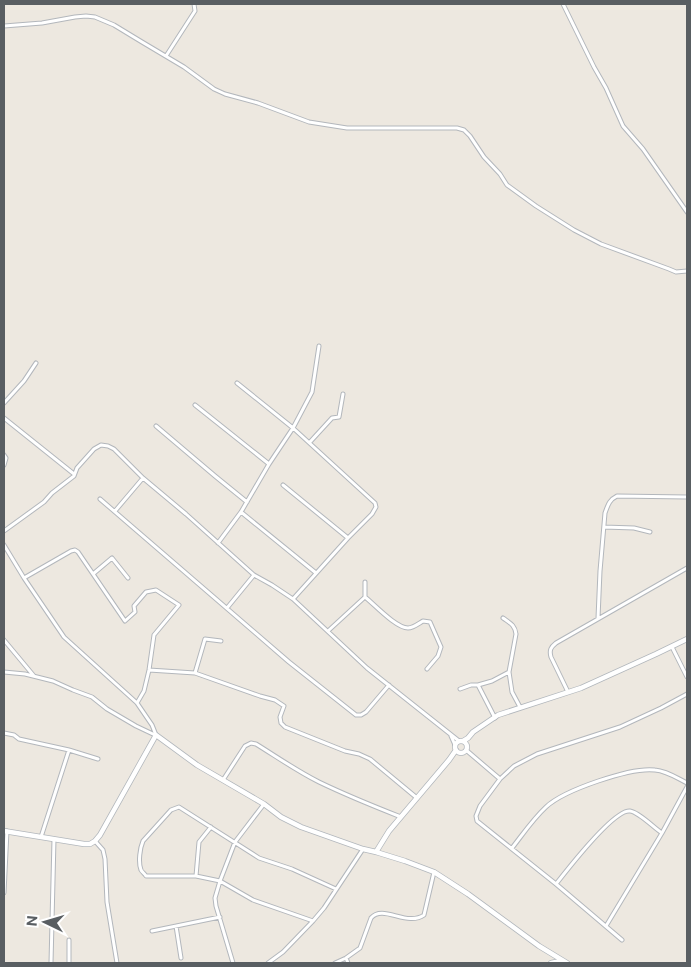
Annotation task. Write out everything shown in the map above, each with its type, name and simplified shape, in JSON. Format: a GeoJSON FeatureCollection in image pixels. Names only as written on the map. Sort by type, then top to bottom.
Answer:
{"type":"FeatureCollection","features":[{"type":"Feature","properties":{"kind":"street"},"geometry":{"type":"LineString","coordinates":[[166,56],[194,11],[194,4]]}},
{"type":"Feature","properties":{"kind":"street"},"geometry":{"type":"LineString","coordinates":[[563,4],[606,88],[623,126],[643,149],[687,212]]}},
{"type":"Feature","properties":{"kind":"street"},"geometry":{"type":"LineString","coordinates":[[4,26],[42,24],[75,17],[95,17],[114,25],[225,94],[258,103],[309,122],[347,128],[457,128],[464,130],[484,157],[508,184],[536,206],[574,230],[613,249],[669,270],[687,272]]}},
{"type":"Feature","properties":{"kind":"street"},"geometry":{"type":"LineString","coordinates":[[218,543],[241,512],[293,428],[312,392],[319,346]]}},
{"type":"Feature","properties":{"kind":"street"},"geometry":{"type":"LineString","coordinates":[[4,403],[24,381],[36,364]]}},
{"type":"Feature","properties":{"kind":"street"},"geometry":{"type":"LineString","coordinates":[[237,383],[310,442],[375,503],[376,510],[293,599]]}},
{"type":"Feature","properties":{"kind":"street"},"geometry":{"type":"LineString","coordinates":[[310,442],[332,418],[339,417],[343,394]]}},
{"type":"Feature","properties":{"kind":"street"},"geometry":{"type":"LineString","coordinates":[[195,405],[269,464]]}},
{"type":"Feature","properties":{"kind":"street"},"geometry":{"type":"LineString","coordinates":[[4,418],[74,474]]}},
{"type":"Feature","properties":{"kind":"street"},"geometry":{"type":"LineString","coordinates":[[156,426],[247,502]]}},
{"type":"Feature","properties":{"kind":"street"},"geometry":{"type":"LineString","coordinates":[[4,531],[44,502],[74,476],[76,468],[94,449],[101,445],[108,446],[114,449],[143,478],[254,575],[293,599],[367,668],[461,743],[466,750],[500,779]]}},
{"type":"Feature","properties":{"kind":"street"},"geometry":{"type":"LineString","coordinates":[[4,455],[6,458],[4,465]]}},
{"type":"Feature","properties":{"kind":"street"},"geometry":{"type":"LineString","coordinates":[[115,511],[143,478]]}},
{"type":"Feature","properties":{"kind":"street"},"geometry":{"type":"LineString","coordinates":[[283,484],[348,538]]}},
{"type":"Feature","properties":{"kind":"street"},"geometry":{"type":"LineString","coordinates":[[598,619],[605,513],[612,498],[617,496],[687,497]]}},
{"type":"Feature","properties":{"kind":"street"},"geometry":{"type":"LineString","coordinates":[[100,499],[289,662],[356,715],[366,712],[389,686]]}},
{"type":"Feature","properties":{"kind":"street"},"geometry":{"type":"LineString","coordinates":[[241,512],[316,573]]}},
{"type":"Feature","properties":{"kind":"street"},"geometry":{"type":"LineString","coordinates":[[604,527],[634,528],[650,532]]}},
{"type":"Feature","properties":{"kind":"street"},"geometry":{"type":"LineString","coordinates":[[4,545],[64,637],[137,703],[152,725],[156,735]]}},
{"type":"Feature","properties":{"kind":"street"},"geometry":{"type":"LineString","coordinates":[[24,578],[75,550],[125,621],[135,612],[134,606],[146,592],[156,590],[179,605],[154,635],[144,691],[137,703]]}},
{"type":"Feature","properties":{"kind":"street"},"geometry":{"type":"LineString","coordinates":[[93,574],[112,558],[128,578]]}},
{"type":"Feature","properties":{"kind":"street"},"geometry":{"type":"LineString","coordinates":[[568,692],[550,657],[552,647],[687,568]]}},
{"type":"Feature","properties":{"kind":"street"},"geometry":{"type":"LineString","coordinates":[[227,608],[254,575]]}},
{"type":"Feature","properties":{"kind":"street"},"geometry":{"type":"LineString","coordinates":[[328,632],[365,597],[365,582]]}},
{"type":"Feature","properties":{"kind":"street"},"geometry":{"type":"LineString","coordinates":[[365,597],[391,621],[401,627],[408,628],[423,621],[430,622],[442,647],[438,656],[427,669]]}},
{"type":"Feature","properties":{"kind":"street"},"geometry":{"type":"LineString","coordinates":[[503,618],[516,629],[509,672],[512,692],[520,708]]}},
{"type":"Feature","properties":{"kind":"street"},"geometry":{"type":"LineString","coordinates":[[376,852],[389,831],[461,743],[473,732],[498,715],[581,688],[672,647],[687,638]]}},
{"type":"Feature","properties":{"kind":"street"},"geometry":{"type":"LineString","coordinates":[[195,673],[205,639],[221,641]]}},
{"type":"Feature","properties":{"kind":"street"},"geometry":{"type":"LineString","coordinates":[[4,640],[34,676]]}},
{"type":"Feature","properties":{"kind":"street"},"geometry":{"type":"LineString","coordinates":[[672,647],[687,677]]}},
{"type":"Feature","properties":{"kind":"street"},"geometry":{"type":"LineString","coordinates":[[149,670],[195,673],[275,700],[284,706],[280,717],[281,723],[285,727],[370,759],[417,799]]}},
{"type":"Feature","properties":{"kind":"street"},"geometry":{"type":"LineString","coordinates":[[4,672],[53,681],[92,697],[107,709],[156,735],[197,764],[300,827],[434,872],[461,889],[539,946],[567,963]]}},
{"type":"Feature","properties":{"kind":"street"},"geometry":{"type":"LineString","coordinates":[[460,689],[492,681],[509,672]]}},
{"type":"Feature","properties":{"kind":"street"},"geometry":{"type":"LineString","coordinates":[[478,685],[495,718]]}},
{"type":"Feature","properties":{"kind":"street"},"geometry":{"type":"LineString","coordinates":[[622,940],[477,821],[477,812],[500,779],[514,766],[537,754],[620,727],[687,694]]}},
{"type":"Feature","properties":{"kind":"street"},"geometry":{"type":"LineString","coordinates":[[4,733],[14,734],[19,739],[69,750],[98,760]]}},
{"type":"Feature","properties":{"kind":"street"},"geometry":{"type":"LineString","coordinates":[[4,893],[6,831],[90,844],[100,835],[156,735]]}},
{"type":"Feature","properties":{"kind":"street"},"geometry":{"type":"LineString","coordinates":[[223,780],[245,746],[251,743],[256,744],[318,781],[401,817]]}},
{"type":"Feature","properties":{"kind":"street"},"geometry":{"type":"LineString","coordinates":[[461,743],[461,753]]}},
{"type":"Feature","properties":{"kind":"street"},"geometry":{"type":"LineString","coordinates":[[41,837],[69,750]]}},
{"type":"Feature","properties":{"kind":"street"},"geometry":{"type":"LineString","coordinates":[[449,760],[466,750]]}},
{"type":"Feature","properties":{"kind":"street"},"geometry":{"type":"LineString","coordinates":[[512,848],[548,805],[559,798],[601,780],[631,772],[657,770],[672,775],[687,785],[662,833],[606,926]]}},
{"type":"Feature","properties":{"kind":"street"},"geometry":{"type":"LineString","coordinates":[[233,963],[215,898],[236,842],[264,804]]}},
{"type":"Feature","properties":{"kind":"street"},"geometry":{"type":"LineString","coordinates":[[313,922],[253,900],[220,881],[196,876],[146,876],[141,870],[140,853],[143,841],[171,810],[179,807],[259,858],[292,869],[336,889]]}},
{"type":"Feature","properties":{"kind":"street"},"geometry":{"type":"LineString","coordinates":[[556,884],[593,839],[626,811],[632,811],[662,833]]}},
{"type":"Feature","properties":{"kind":"street"},"geometry":{"type":"LineString","coordinates":[[196,876],[199,842],[211,827]]}},
{"type":"Feature","properties":{"kind":"street"},"geometry":{"type":"LineString","coordinates":[[51,963],[54,839]]}},
{"type":"Feature","properties":{"kind":"street"},"geometry":{"type":"LineString","coordinates":[[95,840],[103,850],[105,859],[107,902],[117,963]]}},
{"type":"Feature","properties":{"kind":"street"},"geometry":{"type":"LineString","coordinates":[[268,963],[283,952],[313,922],[363,849]]}},
{"type":"Feature","properties":{"kind":"street"},"geometry":{"type":"LineString","coordinates":[[335,963],[360,948],[374,914],[381,913],[410,919],[416,919],[424,915],[434,872]]}},
{"type":"Feature","properties":{"kind":"street"},"geometry":{"type":"LineString","coordinates":[[152,931],[220,917]]}},
{"type":"Feature","properties":{"kind":"street"},"geometry":{"type":"LineString","coordinates":[[176,926],[181,958]]}},
{"type":"Feature","properties":{"kind":"street"},"geometry":{"type":"LineString","coordinates":[[69,940],[69,963]]}},
{"type":"Feature","properties":{"kind":"street"},"geometry":{"type":"LineString","coordinates":[[346,958],[348,963]]}},
{"type":"Feature","properties":{"kind":"street"},"geometry":{"type":"LineString","coordinates":[[551,963],[561,961]]}}]}
